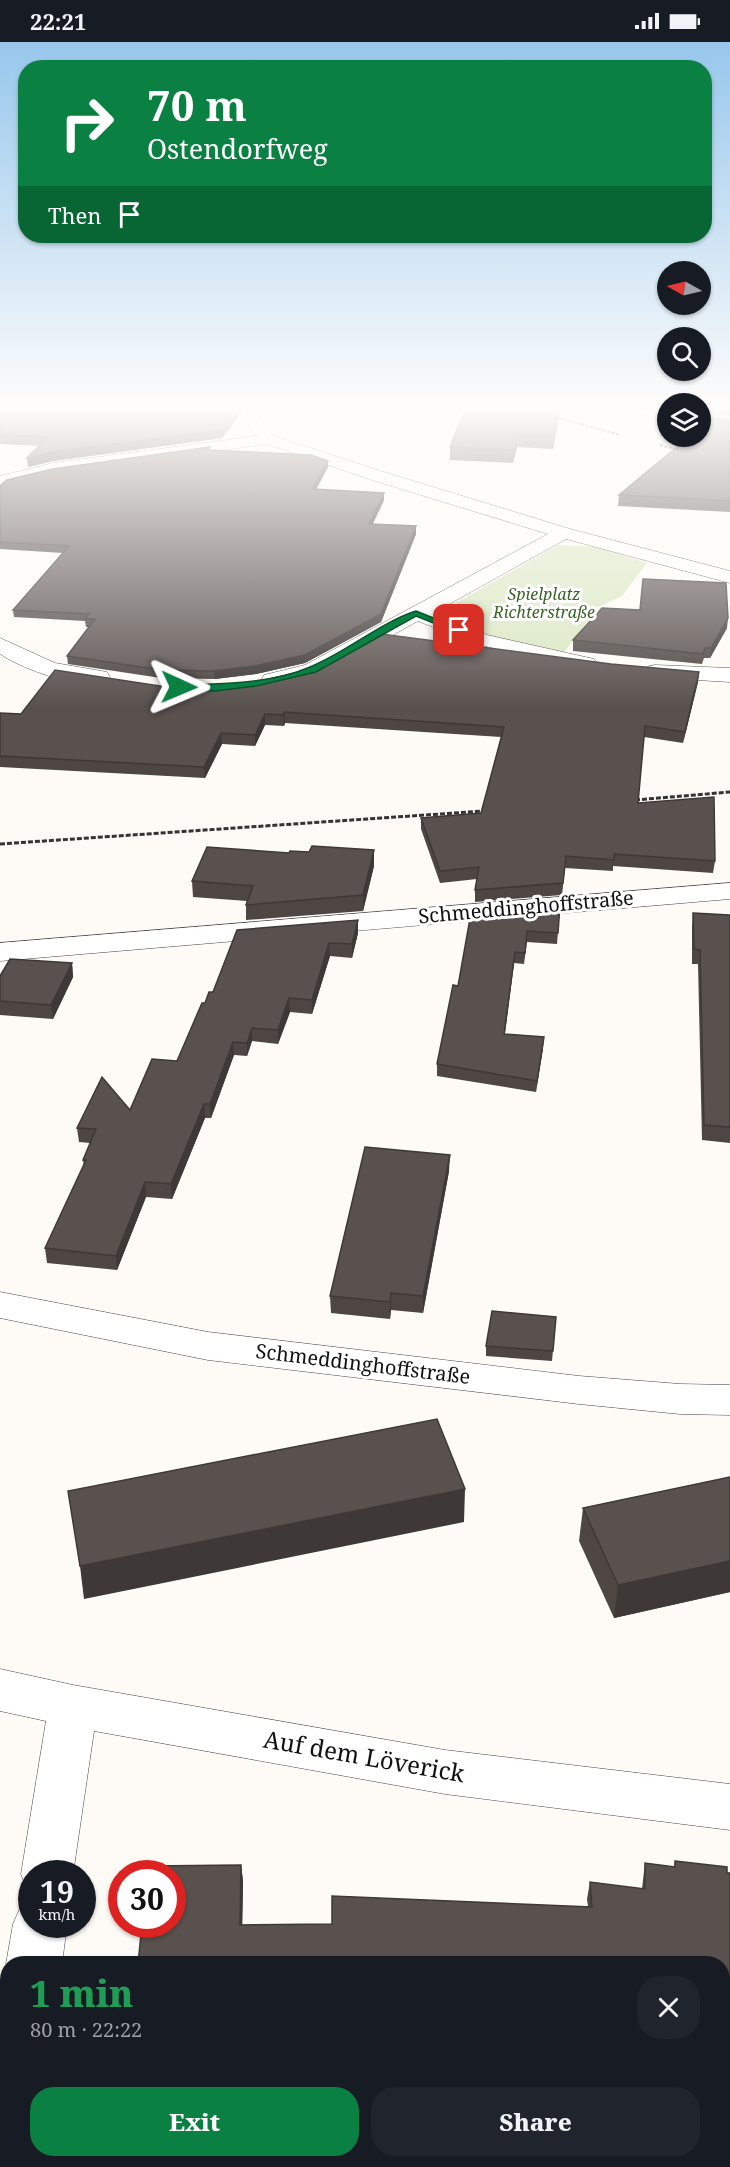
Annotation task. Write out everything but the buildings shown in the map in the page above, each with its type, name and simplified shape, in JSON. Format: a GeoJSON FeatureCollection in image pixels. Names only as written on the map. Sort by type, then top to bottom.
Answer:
{"type":"FeatureCollection","features":[{"type":"Feature","properties":{"kind":"street"},"geometry":{"type":"LineString","coordinates":[[486,509],[564,533],[730,577]]}},
{"type":"Feature","properties":{"kind":"street"},"geometry":{"type":"LineString","coordinates":[[256,683],[313,670],[564,533]]}},
{"type":"Feature","properties":{"kind":"street"},"geometry":{"type":"LineString","coordinates":[[416,613],[480,639],[539,654],[609,666]]}},
{"type":"Feature","properties":{"kind":"street"},"geometry":{"type":"LineString","coordinates":[[0,644],[21,659],[60,672],[115,680]]}},
{"type":"Feature","properties":{"kind":"street"},"geometry":{"type":"LineString","coordinates":[[632,669],[730,675]]}},
{"type":"Feature","properties":{"kind":"street","name":"Schmeddinghoffstraße"},"geometry":{"type":"LineString","coordinates":[[0,952],[730,891]]}},
{"type":"Feature","properties":{"kind":"street","name":"Schmeddinghoffstraße"},"geometry":{"type":"LineString","coordinates":[[0,1305],[208,1346],[579,1390],[680,1399],[730,1400]]}},
{"type":"Feature","properties":{"kind":"street","name":"Auf dem Löverick"},"geometry":{"type":"LineString","coordinates":[[0,1690],[73,1706],[445,1772],[730,1807]]}},
{"type":"Feature","properties":{"kind":"street"},"geometry":{"type":"LineString","coordinates":[[49,1860],[73,1706]]}},
{"type":"Feature","properties":{"kind":"street"},"geometry":{"type":"LineString","coordinates":[[35,1956],[38,1938]]}},
{"type":"Feature","properties":{"kind":"path"},"geometry":{"type":"LineString","coordinates":[[624,801],[730,792]]}},
{"type":"Feature","properties":{"kind":"path"},"geometry":{"type":"LineString","coordinates":[[0,844],[494,811]]}},
{"type":"Feature","properties":{"kind":"green space","name":"Spielplatz Richterstraße"},"geometry":{"type":"Polygon","coordinates":[[[558,545],[597,547],[647,563],[622,596],[598,607],[563,654],[485,636],[433,616],[558,545]]]}},
{"type":"Feature","properties":{"kind":"route"},"geometry":{"type":"LineString","coordinates":[[179,687],[215,688],[256,683],[313,670],[416,613],[459,630]]}}]}
